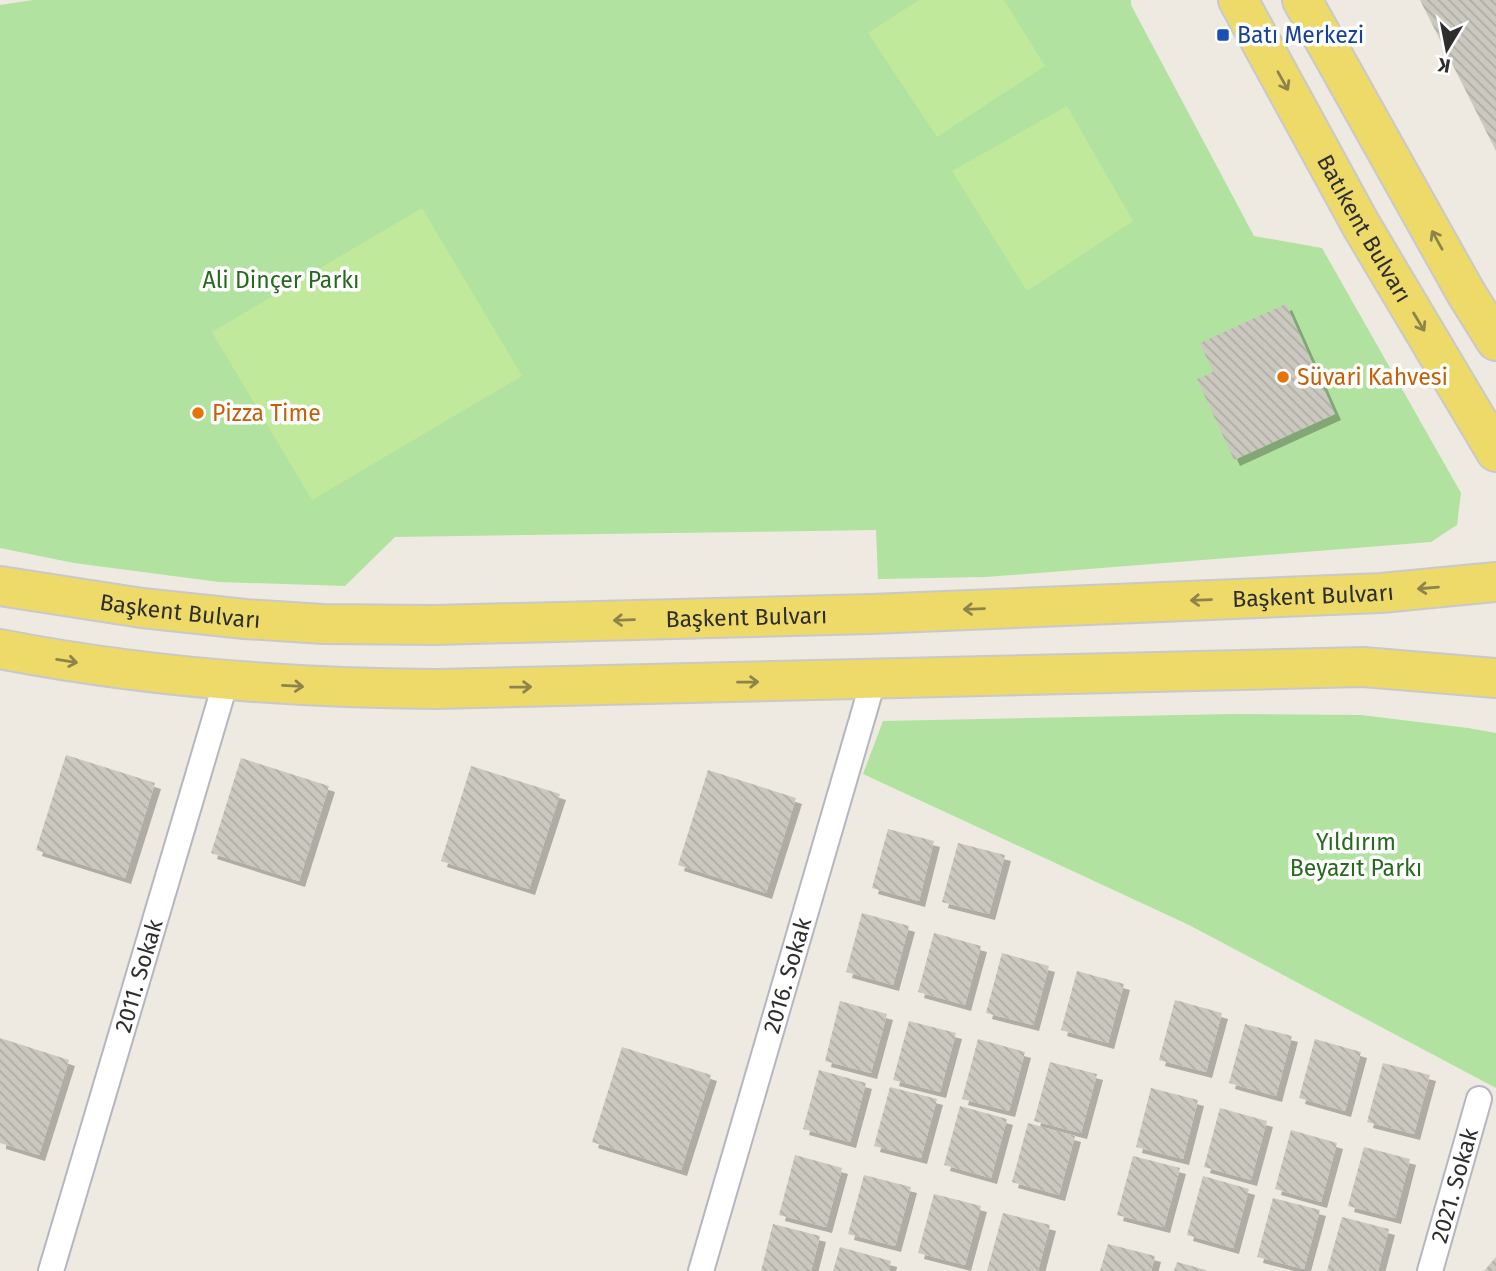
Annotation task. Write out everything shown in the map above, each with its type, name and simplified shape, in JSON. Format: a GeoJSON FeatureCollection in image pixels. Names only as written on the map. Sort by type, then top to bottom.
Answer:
{"type":"FeatureCollection","features":[{"type":"Feature","properties":{"kind":"main road","name":"Batıkent Bulvarı"},"geometry":{"type":"LineString","coordinates":[[1238,0],[1361,225],[1496,452]]}},
{"type":"Feature","properties":{"kind":"main road"},"geometry":{"type":"LineString","coordinates":[[1302,0],[1496,341]]}},
{"type":"Feature","properties":{"kind":"main road","name":"Başkent Bulvarı"},"geometry":{"type":"LineString","coordinates":[[0,586],[128,607],[245,619],[323,624],[434,625],[899,613],[1381,593],[1496,582]]}},
{"type":"Feature","properties":{"kind":"main road"},"geometry":{"type":"LineString","coordinates":[[0,649],[125,670],[226,681],[337,688],[435,689],[1363,667],[1496,678]]}},
{"type":"Feature","properties":{"kind":"street","name":"2016. Sokak"},"geometry":{"type":"LineString","coordinates":[[701,1271],[874,678]]}},
{"type":"Feature","properties":{"kind":"street","name":"2011. Sokak"},"geometry":{"type":"LineString","coordinates":[[51,1271],[226,681]]}},
{"type":"Feature","properties":{"kind":"street","name":"2021. Sokak"},"geometry":{"type":"LineString","coordinates":[[1430,1271],[1479,1100]]}},
{"type":"Feature","properties":{"kind":"green space","name":"Ali Dinçer Parkı"},"geometry":{"type":"Polygon","coordinates":[[[33,0],[1131,0],[1131,5],[1254,236],[1322,248],[1461,493],[1457,525],[1431,542],[986,577],[878,579],[876,530],[395,537],[345,586],[219,582],[74,563],[0,548],[0,5],[33,0]]]}},
{"type":"Feature","properties":{"kind":"green space"},"geometry":{"type":"Polygon","coordinates":[[[919,0],[1004,0],[1045,66],[937,137],[868,33],[919,0]]]}},
{"type":"Feature","properties":{"kind":"green space"},"geometry":{"type":"Polygon","coordinates":[[[1067,106],[1133,221],[1027,291],[952,171],[1067,106]]]}},
{"type":"Feature","properties":{"kind":"green space"},"geometry":{"type":"Polygon","coordinates":[[[422,208],[522,376],[312,500],[212,332],[422,208]]]}},
{"type":"Feature","properties":{"kind":"green space","name":"Yıldırım Beyazıt Parkı"},"geometry":{"type":"Polygon","coordinates":[[[1231,714],[1361,715],[1496,733],[1496,1088],[1189,925],[863,774],[883,721],[1231,714]]]}},
{"type":"Feature","properties":{"kind":"building"},"geometry":{"type":"Polygon","coordinates":[[[1420,0],[1496,0],[1496,151],[1420,0]]]}},
{"type":"Feature","properties":{"kind":"building"},"geometry":{"type":"Polygon","coordinates":[[[1286,304],[1335,414],[1234,460],[1197,379],[1213,372],[1200,343],[1286,304]]]}},
{"type":"Feature","properties":{"kind":"building"},"geometry":{"type":"Polygon","coordinates":[[[66,755],[155,783],[125,878],[36,850],[66,755]]]}},
{"type":"Feature","properties":{"kind":"building"},"geometry":{"type":"Polygon","coordinates":[[[241,758],[329,786],[299,881],[211,853],[241,758]]]}},
{"type":"Feature","properties":{"kind":"building"},"geometry":{"type":"Polygon","coordinates":[[[471,766],[560,794],[529,889],[441,861],[471,766]]]}},
{"type":"Feature","properties":{"kind":"building"},"geometry":{"type":"Polygon","coordinates":[[[708,770],[796,798],[766,893],[678,865],[708,770]]]}},
{"type":"Feature","properties":{"kind":"building"},"geometry":{"type":"Polygon","coordinates":[[[888,829],[934,841],[919,901],[872,888],[888,829]]]}},
{"type":"Feature","properties":{"kind":"building"},"geometry":{"type":"Polygon","coordinates":[[[958,843],[1005,855],[989,914],[942,902],[958,843]]]}},
{"type":"Feature","properties":{"kind":"building"},"geometry":{"type":"Polygon","coordinates":[[[862,913],[909,926],[893,985],[846,972],[862,913]]]}},
{"type":"Feature","properties":{"kind":"building"},"geometry":{"type":"Polygon","coordinates":[[[934,933],[981,946],[965,1005],[918,992],[934,933]]]}},
{"type":"Feature","properties":{"kind":"building"},"geometry":{"type":"Polygon","coordinates":[[[1002,953],[1049,966],[1033,1025],[986,1013],[1002,953]]]}},
{"type":"Feature","properties":{"kind":"building"},"geometry":{"type":"Polygon","coordinates":[[[1077,971],[1124,984],[1108,1043],[1061,1030],[1077,971]]]}},
{"type":"Feature","properties":{"kind":"building"},"geometry":{"type":"Polygon","coordinates":[[[1175,1000],[1222,1013],[1206,1072],[1159,1060],[1175,1000]]]}},
{"type":"Feature","properties":{"kind":"building"},"geometry":{"type":"Polygon","coordinates":[[[840,1001],[887,1014],[871,1073],[825,1061],[840,1001]]]}},
{"type":"Feature","properties":{"kind":"building"},"geometry":{"type":"Polygon","coordinates":[[[909,1021],[956,1033],[940,1092],[893,1080],[909,1021]]]}},
{"type":"Feature","properties":{"kind":"building"},"geometry":{"type":"Polygon","coordinates":[[[1245,1024],[1292,1036],[1276,1096],[1229,1083],[1245,1024]]]}},
{"type":"Feature","properties":{"kind":"building"},"geometry":{"type":"Polygon","coordinates":[[[0,1038],[69,1060],[39,1155],[0,1143],[0,1038]]]}},
{"type":"Feature","properties":{"kind":"building"},"geometry":{"type":"Polygon","coordinates":[[[978,1039],[1025,1052],[1009,1111],[962,1099],[978,1039]]]}},
{"type":"Feature","properties":{"kind":"building"},"geometry":{"type":"Polygon","coordinates":[[[1315,1039],[1361,1052],[1345,1111],[1299,1098],[1315,1039]]]}},
{"type":"Feature","properties":{"kind":"building"},"geometry":{"type":"Polygon","coordinates":[[[622,1047],[711,1075],[681,1170],[592,1142],[622,1047]]]}},
{"type":"Feature","properties":{"kind":"building"},"geometry":{"type":"Polygon","coordinates":[[[1050,1062],[1097,1074],[1081,1133],[1034,1121],[1050,1062]]]}},
{"type":"Feature","properties":{"kind":"building"},"geometry":{"type":"Polygon","coordinates":[[[1383,1063],[1430,1075],[1414,1134],[1367,1122],[1383,1063]]]}},
{"type":"Feature","properties":{"kind":"building"},"geometry":{"type":"Polygon","coordinates":[[[819,1070],[866,1083],[850,1142],[803,1129],[819,1070]]]}},
{"type":"Feature","properties":{"kind":"building"},"geometry":{"type":"Polygon","coordinates":[[[890,1087],[937,1099],[921,1158],[874,1146],[890,1087]]]}},
{"type":"Feature","properties":{"kind":"building"},"geometry":{"type":"Polygon","coordinates":[[[1151,1088],[1198,1100],[1183,1159],[1136,1147],[1151,1088]]]}},
{"type":"Feature","properties":{"kind":"building"},"geometry":{"type":"Polygon","coordinates":[[[960,1106],[1007,1119],[991,1178],[944,1165],[960,1106]]]}},
{"type":"Feature","properties":{"kind":"building"},"geometry":{"type":"Polygon","coordinates":[[[1220,1108],[1267,1121],[1251,1180],[1204,1167],[1220,1108]]]}},
{"type":"Feature","properties":{"kind":"building"},"geometry":{"type":"Polygon","coordinates":[[[1028,1123],[1075,1136],[1059,1195],[1012,1182],[1028,1123]]]}},
{"type":"Feature","properties":{"kind":"building"},"geometry":{"type":"Polygon","coordinates":[[[1291,1130],[1337,1143],[1321,1202],[1275,1189],[1291,1130]]]}},
{"type":"Feature","properties":{"kind":"building"},"geometry":{"type":"Polygon","coordinates":[[[1364,1147],[1410,1159],[1395,1218],[1348,1206],[1364,1147]]]}},
{"type":"Feature","properties":{"kind":"building"},"geometry":{"type":"Polygon","coordinates":[[[795,1155],[842,1168],[826,1227],[779,1215],[795,1155]]]}},
{"type":"Feature","properties":{"kind":"building"},"geometry":{"type":"Polygon","coordinates":[[[1133,1156],[1180,1168],[1164,1227],[1117,1215],[1133,1156]]]}},
{"type":"Feature","properties":{"kind":"building"},"geometry":{"type":"Polygon","coordinates":[[[864,1175],[911,1187],[895,1246],[848,1234],[864,1175]]]}},
{"type":"Feature","properties":{"kind":"building"},"geometry":{"type":"Polygon","coordinates":[[[1203,1176],[1249,1189],[1233,1248],[1187,1235],[1203,1176]]]}},
{"type":"Feature","properties":{"kind":"building"},"geometry":{"type":"Polygon","coordinates":[[[934,1194],[981,1206],[965,1265],[918,1253],[934,1194]]]}},
{"type":"Feature","properties":{"kind":"building"},"geometry":{"type":"Polygon","coordinates":[[[1273,1198],[1320,1210],[1304,1269],[1257,1257],[1273,1198]]]}},
{"type":"Feature","properties":{"kind":"building"},"geometry":{"type":"Polygon","coordinates":[[[1003,1213],[1050,1225],[1038,1271],[987,1271],[1003,1213]]]}},
{"type":"Feature","properties":{"kind":"building"},"geometry":{"type":"Polygon","coordinates":[[[1342,1217],[1389,1229],[1378,1271],[1327,1271],[1342,1217]]]}},
{"type":"Feature","properties":{"kind":"building"},"geometry":{"type":"Polygon","coordinates":[[[773,1224],[820,1236],[811,1271],[761,1271],[773,1224]]]}},
{"type":"Feature","properties":{"kind":"building"},"geometry":{"type":"Polygon","coordinates":[[[1108,1244],[1155,1256],[1151,1271],[1100,1271],[1108,1244]]]}},
{"type":"Feature","properties":{"kind":"building"},"geometry":{"type":"Polygon","coordinates":[[[840,1247],[891,1261],[889,1271],[833,1271],[840,1247]]]}},
{"type":"Feature","properties":{"kind":"building"},"geometry":{"type":"Polygon","coordinates":[[[1496,1257],[1496,1271],[1484,1271],[1496,1257]]]}},
{"type":"Feature","properties":{"kind":"building"},"geometry":{"type":"Polygon","coordinates":[[[1177,1262],[1206,1270],[1206,1271],[1174,1271],[1177,1262]]]}},
{"type":"Feature","properties":{"kind":"place","name":"Batı Merkezi"},"geometry":{"type":"Point","coordinates":[1223,35]}},
{"type":"Feature","properties":{"kind":"place","name":"Süvari Kahvesi"},"geometry":{"type":"Point","coordinates":[1283,377]}},
{"type":"Feature","properties":{"kind":"place","name":"Pizza Time"},"geometry":{"type":"Point","coordinates":[198,413]}}]}
